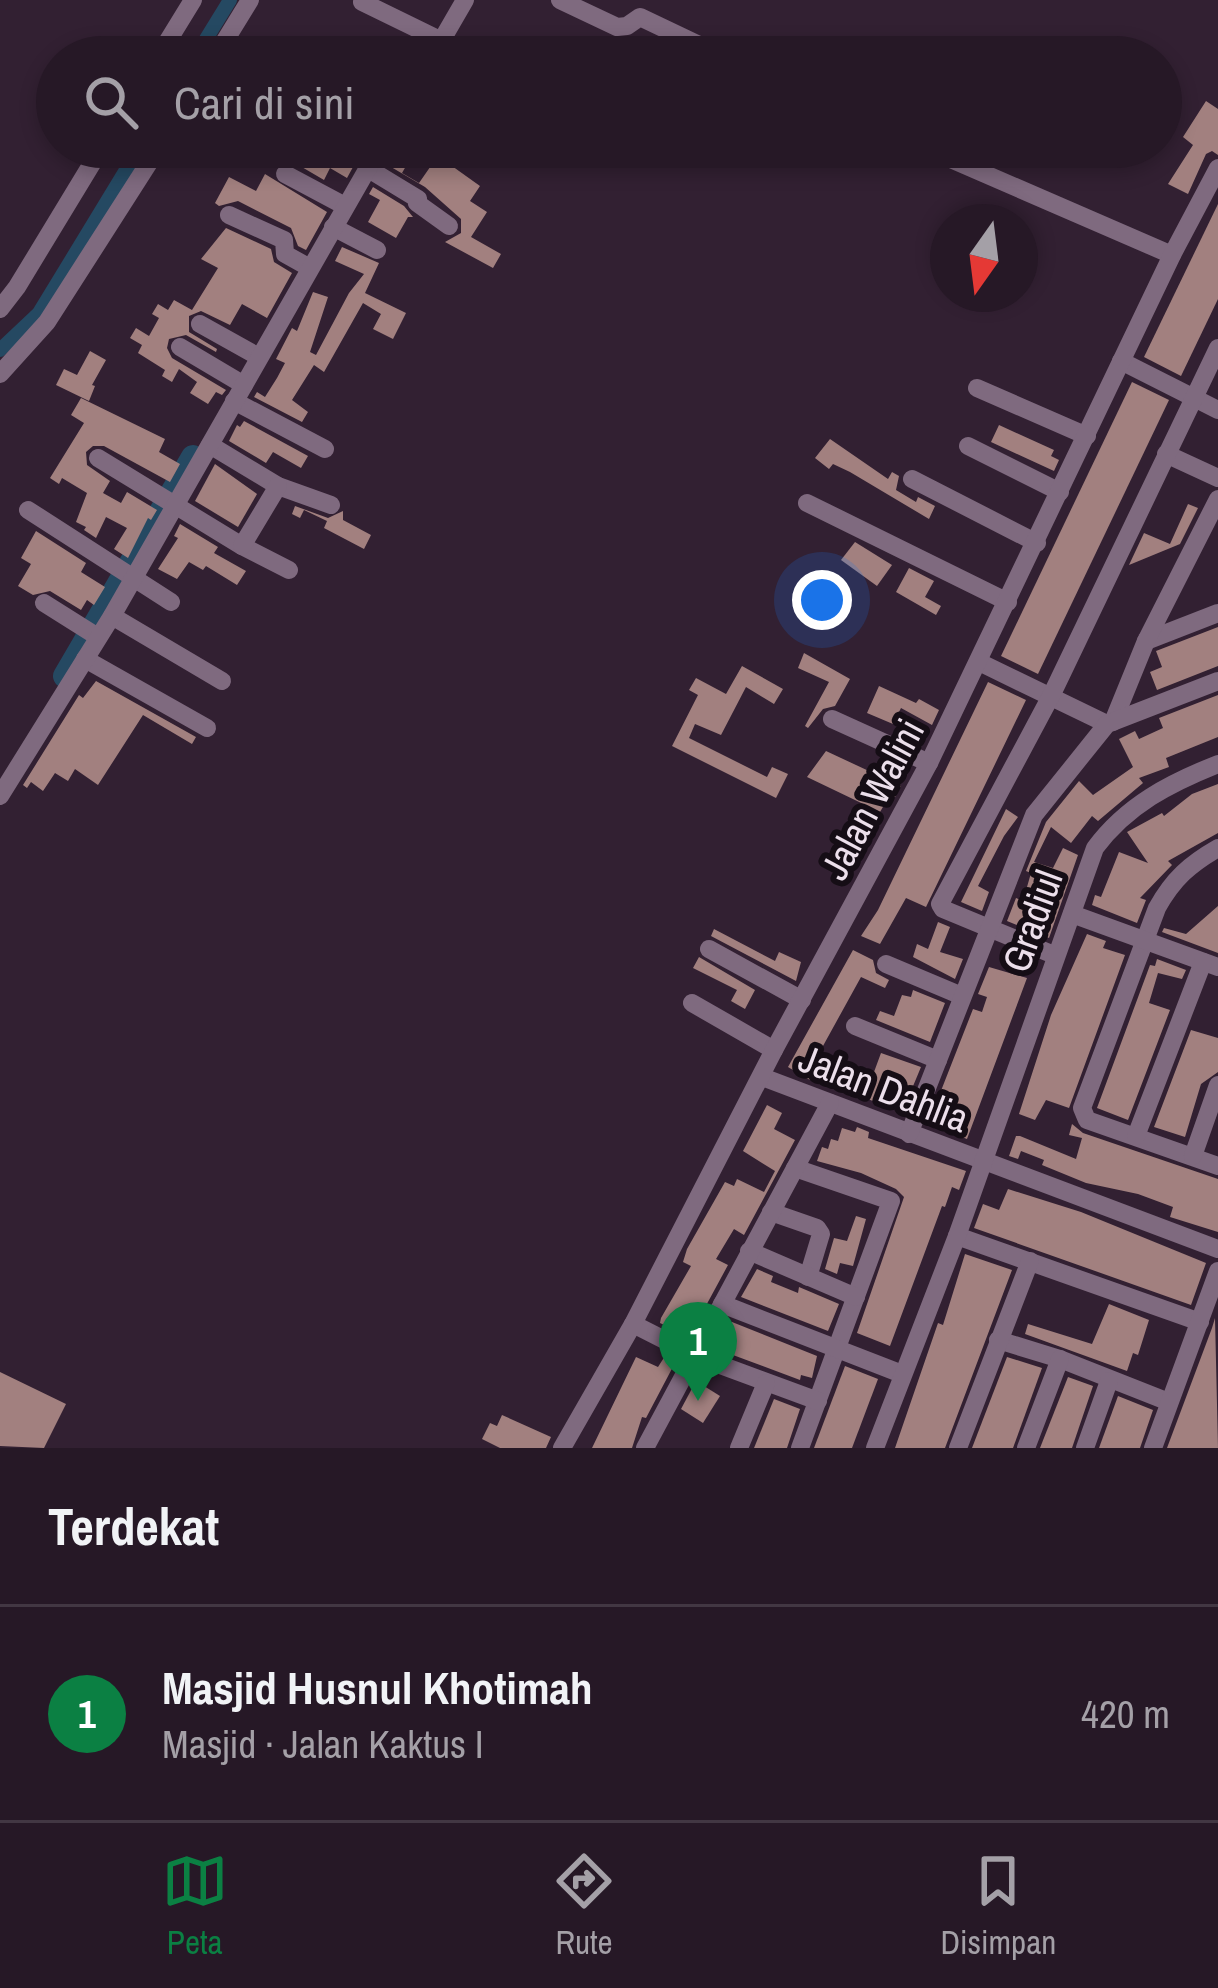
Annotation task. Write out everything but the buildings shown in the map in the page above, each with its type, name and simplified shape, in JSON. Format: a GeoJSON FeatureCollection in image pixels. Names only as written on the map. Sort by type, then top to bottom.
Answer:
{"type":"FeatureCollection","features":[{"type":"Feature","properties":{"kind":"street"},"geometry":{"type":"LineString","coordinates":[[171,36],[193,0]]}},
{"type":"Feature","properties":{"kind":"street"},"geometry":{"type":"LineString","coordinates":[[228,36],[250,0]]}},
{"type":"Feature","properties":{"kind":"street"},"geometry":{"type":"LineString","coordinates":[[441,36],[465,0]]}},
{"type":"Feature","properties":{"kind":"street"},"geometry":{"type":"LineString","coordinates":[[560,0],[617,27],[640,17],[680,36]]}},
{"type":"Feature","properties":{"kind":"street"},"geometry":{"type":"LineString","coordinates":[[362,2],[423,36]]}},
{"type":"Feature","properties":{"kind":"street"},"geometry":{"type":"LineString","coordinates":[[0,309],[89,168]]}},
{"type":"Feature","properties":{"kind":"street"},"geometry":{"type":"LineString","coordinates":[[0,374],[47,322],[146,168]]}},
{"type":"Feature","properties":{"kind":"street"},"geometry":{"type":"LineString","coordinates":[[0,796],[86,659],[93,634],[112,616],[128,573],[210,445],[255,354],[368,168],[418,199],[416,203],[449,226]]}},
{"type":"Feature","properties":{"kind":"street"},"geometry":{"type":"LineString","coordinates":[[971,168],[1172,255]]}},
{"type":"Feature","properties":{"kind":"street","name":"Jalan Walini"},"geometry":{"type":"LineString","coordinates":[[562,1448],[633,1324],[929,763],[1172,255],[1218,169]]}},
{"type":"Feature","properties":{"kind":"street"},"geometry":{"type":"LineString","coordinates":[[285,174],[342,204]]}},
{"type":"Feature","properties":{"kind":"street"},"geometry":{"type":"LineString","coordinates":[[230,215],[284,240],[285,254],[306,266]]}},
{"type":"Feature","properties":{"kind":"street"},"geometry":{"type":"LineString","coordinates":[[333,226],[377,250]]}},
{"type":"Feature","properties":{"kind":"street"},"geometry":{"type":"LineString","coordinates":[[200,324],[255,354]]}},
{"type":"Feature","properties":{"kind":"street"},"geometry":{"type":"LineString","coordinates":[[180,347],[325,449]]}},
{"type":"Feature","properties":{"kind":"street"},"geometry":{"type":"LineString","coordinates":[[1054,955],[987,929],[940,904],[1052,694],[1218,348]]}},
{"type":"Feature","properties":{"kind":"street"},"geometry":{"type":"LineString","coordinates":[[1121,361],[1218,410]]}},
{"type":"Feature","properties":{"kind":"street"},"geometry":{"type":"LineString","coordinates":[[977,388],[1087,436]]}},
{"type":"Feature","properties":{"kind":"street"},"geometry":{"type":"LineString","coordinates":[[210,445],[278,486],[331,505]]}},
{"type":"Feature","properties":{"kind":"street"},"geometry":{"type":"LineString","coordinates":[[968,446],[1060,492]]}},
{"type":"Feature","properties":{"kind":"street"},"geometry":{"type":"LineString","coordinates":[[1166,454],[1218,478]]}},
{"type":"Feature","properties":{"kind":"street"},"geometry":{"type":"LineString","coordinates":[[98,458],[290,570]]}},
{"type":"Feature","properties":{"kind":"street"},"geometry":{"type":"LineString","coordinates":[[912,479],[1037,543]]}},
{"type":"Feature","properties":{"kind":"street"},"geometry":{"type":"LineString","coordinates":[[242,546],[278,486]]}},
{"type":"Feature","properties":{"kind":"street"},"geometry":{"type":"LineString","coordinates":[[909,1134],[1034,815],[1110,723],[1146,641],[1209,537],[1218,500]]}},
{"type":"Feature","properties":{"kind":"street"},"geometry":{"type":"LineString","coordinates":[[807,503],[1008,602]]}},
{"type":"Feature","properties":{"kind":"street"},"geometry":{"type":"LineString","coordinates":[[28,510],[171,602]]}},
{"type":"Feature","properties":{"kind":"street"},"geometry":{"type":"LineString","coordinates":[[44,603],[93,634]]}},
{"type":"Feature","properties":{"kind":"street"},"geometry":{"type":"LineString","coordinates":[[1146,641],[1218,614]]}},
{"type":"Feature","properties":{"kind":"street"},"geometry":{"type":"LineString","coordinates":[[112,616],[222,681]]}},
{"type":"Feature","properties":{"kind":"street"},"geometry":{"type":"LineString","coordinates":[[86,659],[208,728]]}},
{"type":"Feature","properties":{"kind":"street"},"geometry":{"type":"LineString","coordinates":[[979,662],[1110,723],[1218,681]]}},
{"type":"Feature","properties":{"kind":"street"},"geometry":{"type":"LineString","coordinates":[[832,718],[929,763]]}},
{"type":"Feature","properties":{"kind":"street","name":"Gradiul"},"geometry":{"type":"LineString","coordinates":[[875,1448],[957,1236],[1084,870],[1107,831],[1163,786],[1218,764]]}},
{"type":"Feature","properties":{"kind":"street"},"geometry":{"type":"LineString","coordinates":[[1218,848],[1186,867],[1171,883],[1082,1108],[1088,1120],[1218,1166]]}},
{"type":"Feature","properties":{"kind":"street"},"geometry":{"type":"LineString","coordinates":[[1072,914],[1210,964],[1136,1136]]}},
{"type":"Feature","properties":{"kind":"street"},"geometry":{"type":"LineString","coordinates":[[709,949],[802,1000]]}},
{"type":"Feature","properties":{"kind":"street"},"geometry":{"type":"LineString","coordinates":[[886,964],[962,996]]}},
{"type":"Feature","properties":{"kind":"street"},"geometry":{"type":"LineString","coordinates":[[692,1003],[774,1050]]}},
{"type":"Feature","properties":{"kind":"street"},"geometry":{"type":"LineString","coordinates":[[856,1027],[938,1060]]}},
{"type":"Feature","properties":{"kind":"street","name":"Jalan Dahlia"},"geometry":{"type":"LineString","coordinates":[[761,1077],[1218,1249]]}},
{"type":"Feature","properties":{"kind":"street"},"geometry":{"type":"LineString","coordinates":[[1193,1156],[1218,1084]]}},
{"type":"Feature","properties":{"kind":"street"},"geometry":{"type":"LineString","coordinates":[[645,1448],[830,1103]]}},
{"type":"Feature","properties":{"kind":"street"},"geometry":{"type":"LineString","coordinates":[[795,1168],[889,1199],[800,1448]]}},
{"type":"Feature","properties":{"kind":"street"},"geometry":{"type":"LineString","coordinates":[[771,1212],[818,1228],[808,1276]]}},
{"type":"Feature","properties":{"kind":"street"},"geometry":{"type":"LineString","coordinates":[[957,1236],[1200,1322]]}},
{"type":"Feature","properties":{"kind":"street"},"geometry":{"type":"LineString","coordinates":[[749,1251],[856,1297]]}},
{"type":"Feature","properties":{"kind":"street"},"geometry":{"type":"LineString","coordinates":[[958,1448],[1030,1261]]}},
{"type":"Feature","properties":{"kind":"street"},"geometry":{"type":"LineString","coordinates":[[1153,1448],[1218,1271]]}},
{"type":"Feature","properties":{"kind":"street"},"geometry":{"type":"LineString","coordinates":[[722,1304],[902,1374]]}},
{"type":"Feature","properties":{"kind":"street"},"geometry":{"type":"LineString","coordinates":[[633,1324],[696,1356],[818,1401]]}},
{"type":"Feature","properties":{"kind":"street"},"geometry":{"type":"LineString","coordinates":[[998,1340],[1169,1402]]}},
{"type":"Feature","properties":{"kind":"street"},"geometry":{"type":"LineString","coordinates":[[1026,1448],[1060,1359]]}},
{"type":"Feature","properties":{"kind":"street"},"geometry":{"type":"LineString","coordinates":[[1085,1448],[1109,1381]]}},
{"type":"Feature","properties":{"kind":"street"},"geometry":{"type":"LineString","coordinates":[[739,1448],[766,1383]]}},
{"type":"Feature","properties":{"kind":"waterway"},"geometry":{"type":"LineString","coordinates":[[208,36],[230,0]]}},
{"type":"Feature","properties":{"kind":"waterway"},"geometry":{"type":"LineString","coordinates":[[0,350],[39,313],[127,168]]}},
{"type":"Feature","properties":{"kind":"waterway"},"geometry":{"type":"LineString","coordinates":[[65,676],[193,457]]}},
{"type":"Feature","properties":{"kind":"place","name":"Masjid Husnul Khotimah"},"geometry":{"type":"Point","coordinates":[698,1401]}}]}
